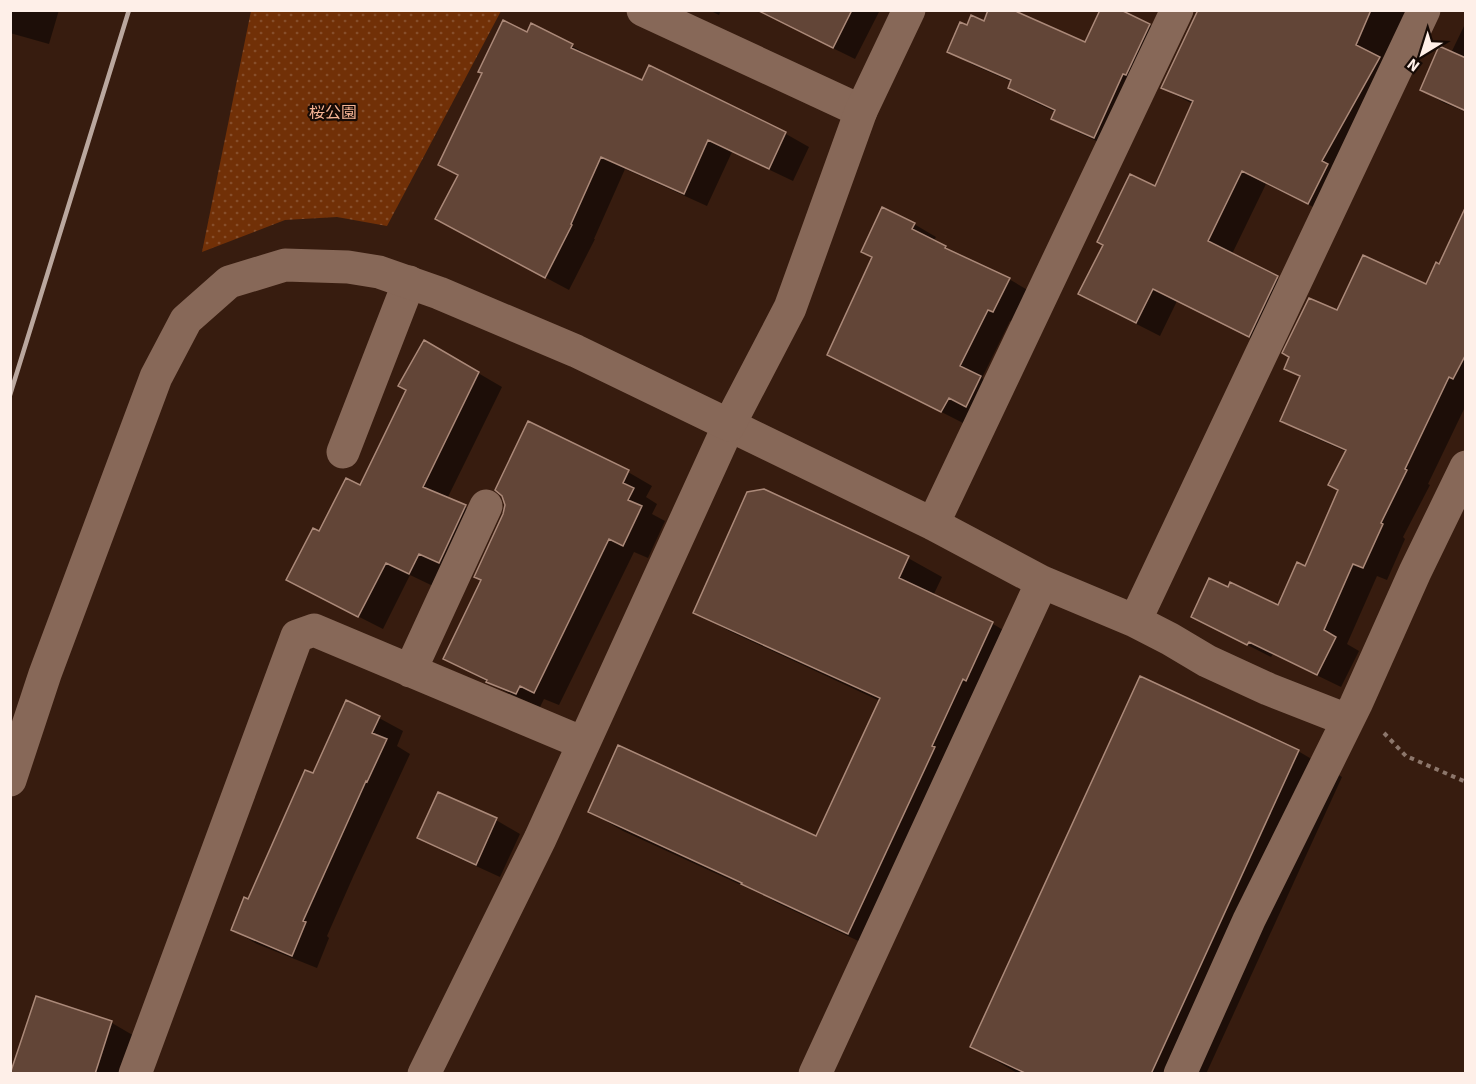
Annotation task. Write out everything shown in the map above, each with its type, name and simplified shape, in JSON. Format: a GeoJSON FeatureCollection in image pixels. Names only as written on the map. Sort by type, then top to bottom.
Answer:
{"type":"FeatureCollection","features":[{"type":"Feature","properties":{"kind":"street"},"geometry":{"type":"LineString","coordinates":[[643,10],[861,111]]}},
{"type":"Feature","properties":{"kind":"street"},"geometry":{"type":"LineString","coordinates":[[424,1074],[540,839],[729,425],[790,308],[861,111],[909,10]]}},
{"type":"Feature","properties":{"kind":"street"},"geometry":{"type":"LineString","coordinates":[[933,525],[1177,10]]}},
{"type":"Feature","properties":{"kind":"street"},"geometry":{"type":"LineString","coordinates":[[1135,621],[1424,10]]}},
{"type":"Feature","properties":{"kind":"street"},"geometry":{"type":"LineString","coordinates":[[10,780],[45,674],[156,377],[186,320],[229,282],[285,265],[348,267],[379,272],[439,293],[576,351],[933,525],[1042,582],[1135,621],[1207,661],[1268,689],[1351,712]]}},
{"type":"Feature","properties":{"kind":"street"},"geometry":{"type":"LineString","coordinates":[[343,452],[409,282]]}},
{"type":"Feature","properties":{"kind":"street"},"geometry":{"type":"LineString","coordinates":[[1180,1074],[1249,920],[1351,712],[1466,466]]}},
{"type":"Feature","properties":{"kind":"street"},"geometry":{"type":"LineString","coordinates":[[410,671],[486,506]]}},
{"type":"Feature","properties":{"kind":"street"},"geometry":{"type":"LineString","coordinates":[[815,1074],[1042,582]]}},
{"type":"Feature","properties":{"kind":"street"},"geometry":{"type":"LineString","coordinates":[[135,1074],[297,636],[314,630],[583,743]]}},
{"type":"Feature","properties":{"kind":"path"},"geometry":{"type":"LineString","coordinates":[[1351,712],[1406,756],[1466,782]]}},
{"type":"Feature","properties":{"kind":"green space","name":"桜公園"},"geometry":{"type":"Polygon","coordinates":[[[251,11],[501,11],[387,226],[337,217],[285,220],[202,252],[251,11]]]}},
{"type":"Feature","properties":{"kind":"building"},"geometry":{"type":"Polygon","coordinates":[[[757,10],[852,10],[833,48],[757,10]]]}},
{"type":"Feature","properties":{"kind":"building"},"geometry":{"type":"Polygon","coordinates":[[[988,10],[1013,10],[1085,42],[1100,10],[1121,10],[1150,24],[1126,75],[1123,74],[1094,138],[1051,119],[1055,110],[1008,88],[1011,80],[947,52],[960,22],[967,25],[971,15],[984,21],[988,10]]]}},
{"type":"Feature","properties":{"kind":"building"},"geometry":{"type":"Polygon","coordinates":[[[1198,10],[1371,10],[1356,45],[1380,57],[1322,161],[1328,164],[1308,204],[1242,171],[1208,241],[1278,276],[1249,337],[1153,289],[1136,323],[1078,294],[1103,245],[1097,242],[1130,174],[1155,186],[1193,101],[1161,88],[1198,10]]]}},
{"type":"Feature","properties":{"kind":"building"},"geometry":{"type":"Polygon","coordinates":[[[503,20],[527,32],[531,23],[573,44],[571,48],[642,80],[649,65],[786,132],[769,169],[708,140],[684,194],[601,157],[572,225],[545,278],[435,219],[458,175],[438,165],[482,73],[478,72],[503,20]]]}},
{"type":"Feature","properties":{"kind":"building"},"geometry":{"type":"Polygon","coordinates":[[[1439,46],[1466,58],[1466,111],[1420,90],[1439,46]]]}},
{"type":"Feature","properties":{"kind":"building"},"geometry":{"type":"Polygon","coordinates":[[[1466,206],[1466,354],[1453,379],[1449,377],[1405,469],[1407,470],[1381,523],[1383,524],[1363,568],[1353,564],[1324,630],[1336,637],[1317,675],[1249,642],[1247,645],[1191,617],[1209,578],[1228,587],[1230,582],[1278,605],[1297,562],[1305,566],[1338,490],[1328,485],[1346,450],[1280,421],[1300,376],[1284,369],[1289,357],[1282,353],[1309,298],[1337,310],[1363,255],[1426,284],[1436,262],[1439,264],[1466,206]]]}},
{"type":"Feature","properties":{"kind":"building"},"geometry":{"type":"Polygon","coordinates":[[[882,207],[915,223],[912,229],[946,246],[945,248],[1010,278],[993,312],[988,310],[960,366],[981,376],[966,407],[949,398],[941,412],[827,355],[872,257],[861,252],[882,207]]]}},
{"type":"Feature","properties":{"kind":"building"},"geometry":{"type":"Polygon","coordinates":[[[424,340],[479,372],[423,487],[466,505],[439,563],[419,554],[409,574],[386,563],[358,617],[286,580],[313,528],[319,531],[346,478],[360,485],[406,390],[398,386],[424,340]]]}},
{"type":"Feature","properties":{"kind":"building"},"geometry":{"type":"Polygon","coordinates":[[[528,421],[629,470],[623,483],[634,488],[628,500],[642,506],[623,546],[609,539],[534,693],[520,686],[516,694],[486,682],[487,680],[443,659],[481,580],[474,577],[505,505],[502,496],[495,490],[528,421]]]}},
{"type":"Feature","properties":{"kind":"building"},"geometry":{"type":"Polygon","coordinates":[[[764,489],[909,556],[899,578],[993,622],[966,681],[963,679],[932,746],[935,747],[848,934],[588,812],[618,745],[816,836],[880,698],[693,613],[747,492],[764,489]]]}},
{"type":"Feature","properties":{"kind":"building"},"geometry":{"type":"Polygon","coordinates":[[[1140,676],[1299,750],[1151,1074],[1027,1074],[970,1047],[1140,676]]]}},
{"type":"Feature","properties":{"kind":"building"},"geometry":{"type":"Polygon","coordinates":[[[346,700],[380,716],[372,733],[387,739],[303,921],[306,922],[292,956],[231,930],[244,897],[248,899],[305,770],[313,773],[346,700]]]}},
{"type":"Feature","properties":{"kind":"building"},"geometry":{"type":"Polygon","coordinates":[[[438,792],[497,818],[476,865],[417,838],[438,792]]]}},
{"type":"Feature","properties":{"kind":"building"},"geometry":{"type":"Polygon","coordinates":[[[36,996],[112,1021],[95,1074],[10,1074],[36,996]]]}},
{"type":"Feature","properties":{"kind":"railway"},"geometry":{"type":"LineString","coordinates":[[10,395],[129,10]]}}]}
